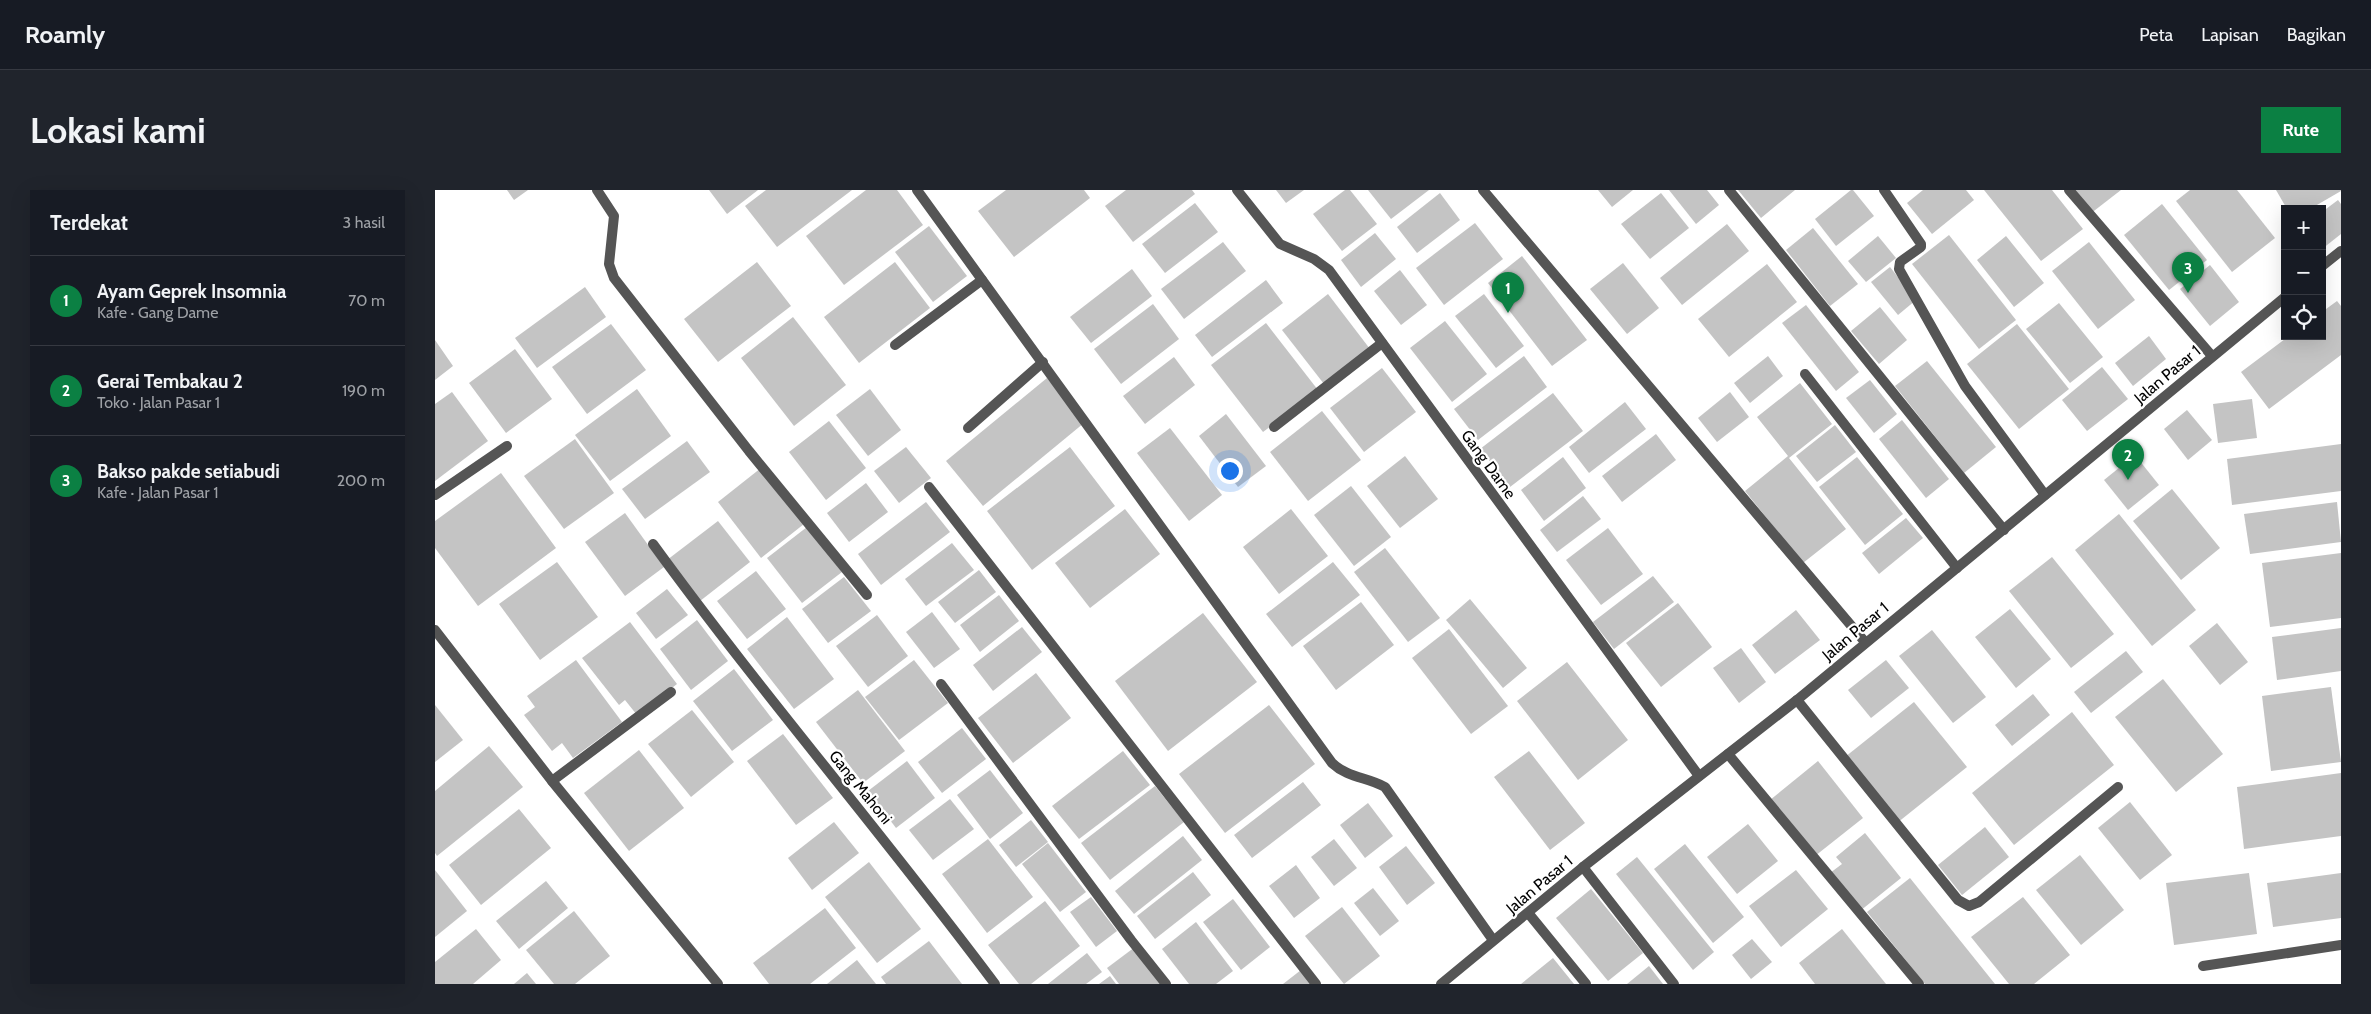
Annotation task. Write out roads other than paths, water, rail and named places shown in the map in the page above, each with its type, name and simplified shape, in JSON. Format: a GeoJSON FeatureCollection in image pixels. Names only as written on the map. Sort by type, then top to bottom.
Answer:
{"type":"FeatureCollection","features":[{"type":"Feature","properties":{"kind":"street"},"geometry":{"type":"LineString","coordinates":[[597,190],[614,216],[609,264],[614,278],[749,451],[867,595]]}},
{"type":"Feature","properties":{"kind":"street"},"geometry":{"type":"LineString","coordinates":[[917,190],[1332,763],[1342,772],[1375,781],[1385,787],[1493,940]]}},
{"type":"Feature","properties":{"kind":"street","name":"Gang Dame"},"geometry":{"type":"LineString","coordinates":[[1237,190],[1280,244],[1314,259],[1329,270],[1699,776]]}},
{"type":"Feature","properties":{"kind":"street"},"geometry":{"type":"LineString","coordinates":[[1483,190],[1865,642]]}},
{"type":"Feature","properties":{"kind":"street"},"geometry":{"type":"LineString","coordinates":[[1729,190],[2004,530]]}},
{"type":"Feature","properties":{"kind":"street"},"geometry":{"type":"LineString","coordinates":[[1884,190],[1921,244],[1921,247],[1900,262],[1899,269],[1965,386],[2045,495]]}},
{"type":"Feature","properties":{"kind":"street"},"geometry":{"type":"LineString","coordinates":[[2069,190],[2212,356]]}},
{"type":"Feature","properties":{"kind":"street"},"geometry":{"type":"LineString","coordinates":[[2326,263],[2341,251]]}},
{"type":"Feature","properties":{"kind":"street"},"geometry":{"type":"LineString","coordinates":[[895,345],[982,280]]}},
{"type":"Feature","properties":{"kind":"street","name":"Jalan Pasar 1"},"geometry":{"type":"LineString","coordinates":[[1441,984],[1493,940],[1529,914],[1583,867],[1797,700],[2281,300]]}},
{"type":"Feature","properties":{"kind":"street"},"geometry":{"type":"LineString","coordinates":[[1274,427],[1382,343]]}},
{"type":"Feature","properties":{"kind":"street"},"geometry":{"type":"LineString","coordinates":[[968,428],[1043,362]]}},
{"type":"Feature","properties":{"kind":"street"},"geometry":{"type":"LineString","coordinates":[[1805,374],[1957,568]]}},
{"type":"Feature","properties":{"kind":"street"},"geometry":{"type":"LineString","coordinates":[[435,495],[507,446]]}},
{"type":"Feature","properties":{"kind":"street"},"geometry":{"type":"LineString","coordinates":[[929,486],[1316,984]]}},
{"type":"Feature","properties":{"kind":"street","name":"Gang Mahoni"},"geometry":{"type":"LineString","coordinates":[[653,544],[701,610],[932,899],[995,984]]}},
{"type":"Feature","properties":{"kind":"street"},"geometry":{"type":"LineString","coordinates":[[435,630],[552,781],[718,984]]}},
{"type":"Feature","properties":{"kind":"street"},"geometry":{"type":"LineString","coordinates":[[941,684],[1131,940],[1166,984]]}},
{"type":"Feature","properties":{"kind":"street"},"geometry":{"type":"LineString","coordinates":[[552,781],[671,692]]}},
{"type":"Feature","properties":{"kind":"street"},"geometry":{"type":"LineString","coordinates":[[1797,700],[1957,900],[1969,906],[1979,902],[2118,787]]}},
{"type":"Feature","properties":{"kind":"street"},"geometry":{"type":"LineString","coordinates":[[1728,754],[1919,984]]}},
{"type":"Feature","properties":{"kind":"street"},"geometry":{"type":"LineString","coordinates":[[1583,867],[1674,984]]}},
{"type":"Feature","properties":{"kind":"street"},"geometry":{"type":"LineString","coordinates":[[1529,914],[1586,984]]}},
{"type":"Feature","properties":{"kind":"street"},"geometry":{"type":"LineString","coordinates":[[2203,966],[2341,945]]}},
{"type":"Feature","properties":{"kind":"place","name":"Bakso pakde setiabudi"},"geometry":{"type":"Point","coordinates":[2188,293]}},
{"type":"Feature","properties":{"kind":"place","name":"Ayam Geprek Insomnia"},"geometry":{"type":"Point","coordinates":[1508,313]}},
{"type":"Feature","properties":{"kind":"place","name":"Gerai Tembakau 2"},"geometry":{"type":"Point","coordinates":[2128,480]}}]}
